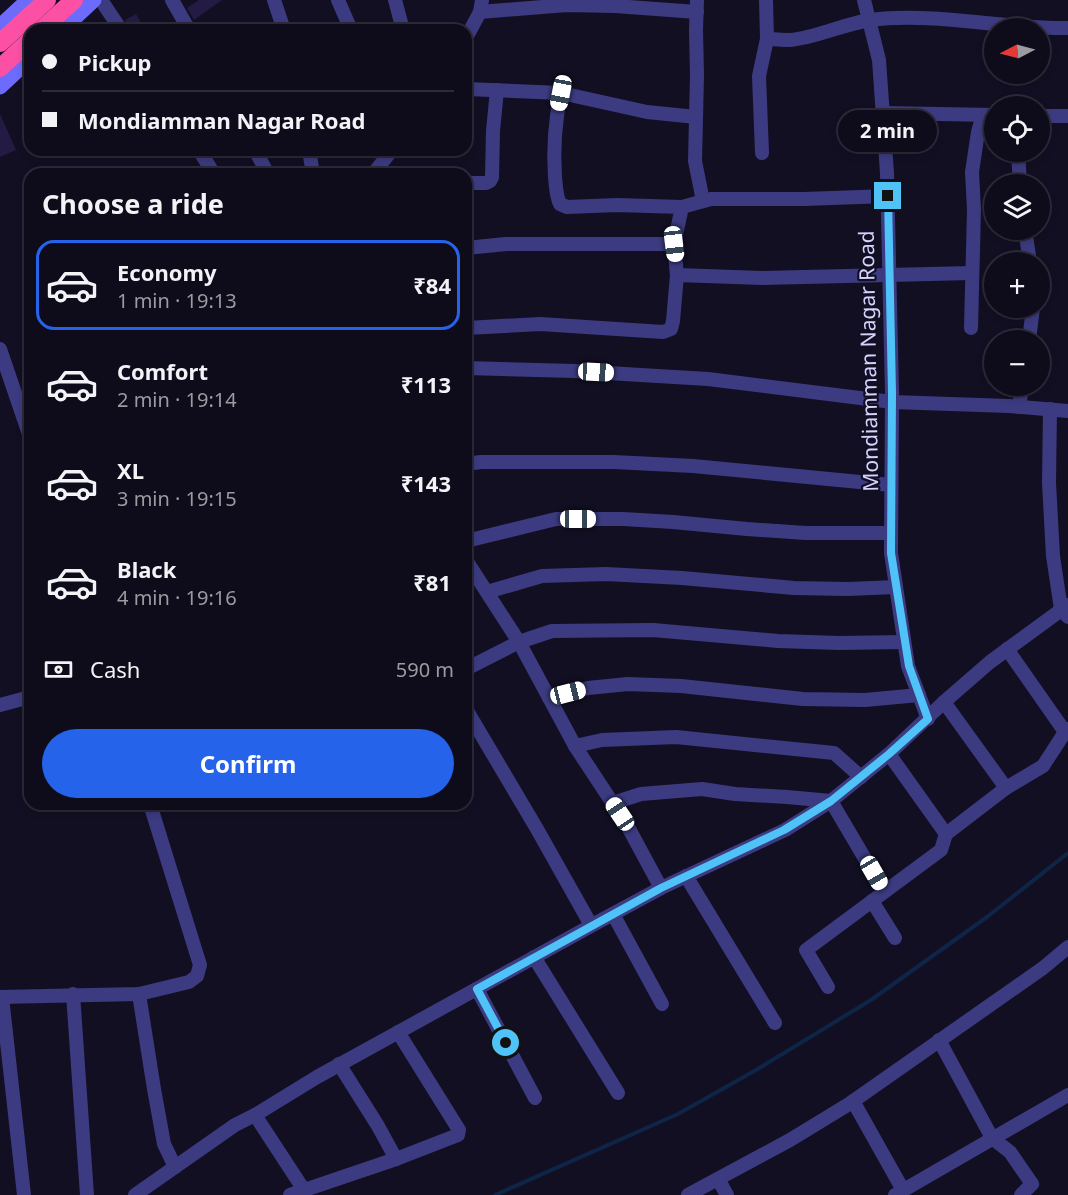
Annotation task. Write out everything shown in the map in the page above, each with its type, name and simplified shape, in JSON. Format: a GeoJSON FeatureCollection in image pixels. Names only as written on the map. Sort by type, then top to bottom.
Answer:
{"type":"FeatureCollection","features":[{"type":"Feature","properties":{"kind":"highway"},"geometry":{"type":"LineString","coordinates":[[0,43],[47,0]]}},
{"type":"Feature","properties":{"kind":"highway"},"geometry":{"type":"LineString","coordinates":[[48,24],[74,0]]}},
{"type":"Feature","properties":{"kind":"highway"},"geometry":{"type":"LineString","coordinates":[[0,68],[24,46]]}},
{"type":"Feature","properties":{"kind":"street"},"geometry":{"type":"LineString","coordinates":[[0,26],[28,0]]}},
{"type":"Feature","properties":{"kind":"street"},"geometry":{"type":"LineString","coordinates":[[68,24],[94,0]]}},
{"type":"Feature","properties":{"kind":"street"},"geometry":{"type":"LineString","coordinates":[[101,0],[117,24]]}},
{"type":"Feature","properties":{"kind":"street"},"geometry":{"type":"LineString","coordinates":[[172,0],[186,24]]}},
{"type":"Feature","properties":{"kind":"street"},"geometry":{"type":"LineString","coordinates":[[274,0],[282,24]]}},
{"type":"Feature","properties":{"kind":"street"},"geometry":{"type":"LineString","coordinates":[[338,0],[348,24]]}},
{"type":"Feature","properties":{"kind":"street"},"geometry":{"type":"LineString","coordinates":[[395,0],[401,24]]}},
{"type":"Feature","properties":{"kind":"street"},"geometry":{"type":"LineString","coordinates":[[762,153],[759,76],[766,39],[766,0]]}},
{"type":"Feature","properties":{"kind":"street","name":"Mondiamman Nagar Road"},"geometry":{"type":"LineString","coordinates":[[864,0],[879,60],[888,196],[892,402],[891,553],[909,666],[928,719]]}},
{"type":"Feature","properties":{"kind":"street"},"geometry":{"type":"LineString","coordinates":[[472,25],[481,6],[697,6],[696,161],[704,201]]}},
{"type":"Feature","properties":{"kind":"street"},"geometry":{"type":"LineString","coordinates":[[766,39],[790,40],[869,20],[926,18],[1042,28],[1068,28]]}},
{"type":"Feature","properties":{"kind":"street"},"geometry":{"type":"LineString","coordinates":[[0,87],[24,65]]}},
{"type":"Feature","properties":{"kind":"street"},"geometry":{"type":"LineString","coordinates":[[472,89],[561,93],[647,112],[696,117]]}},
{"type":"Feature","properties":{"kind":"street"},"geometry":{"type":"LineString","coordinates":[[472,183],[486,183],[492,177],[497,90]]}},
{"type":"Feature","properties":{"kind":"street"},"geometry":{"type":"LineString","coordinates":[[561,93],[556,116],[554,163],[557,198],[560,204],[567,207],[617,205],[682,207],[711,199],[888,196]]}},
{"type":"Feature","properties":{"kind":"street"},"geometry":{"type":"LineString","coordinates":[[883,113],[984,115]]}},
{"type":"Feature","properties":{"kind":"street"},"geometry":{"type":"LineString","coordinates":[[1050,116],[1068,116]]}},
{"type":"Feature","properties":{"kind":"street"},"geometry":{"type":"LineString","coordinates":[[971,328],[974,210],[972,172],[978,132],[984,123]]}},
{"type":"Feature","properties":{"kind":"street"},"geometry":{"type":"LineString","coordinates":[[378,168],[387,156]]}},
{"type":"Feature","properties":{"kind":"street"},"geometry":{"type":"LineString","coordinates":[[472,328],[540,324],[663,332],[671,329],[678,275],[674,244],[682,207]]}},
{"type":"Feature","properties":{"kind":"street"},"geometry":{"type":"LineString","coordinates":[[472,247],[506,244],[674,244]]}},
{"type":"Feature","properties":{"kind":"street"},"geometry":{"type":"LineString","coordinates":[[678,275],[762,278],[972,273]]}},
{"type":"Feature","properties":{"kind":"street"},"geometry":{"type":"LineString","coordinates":[[0,349],[24,419]]}},
{"type":"Feature","properties":{"kind":"street"},"geometry":{"type":"LineString","coordinates":[[472,368],[574,371],[708,379],[892,402],[1068,411]]}},
{"type":"Feature","properties":{"kind":"street"},"geometry":{"type":"LineString","coordinates":[[1019,407],[1021,396]]}},
{"type":"Feature","properties":{"kind":"street"},"geometry":{"type":"LineString","coordinates":[[135,1195],[235,1125],[339,1064],[591,925],[661,888],[784,830],[831,801],[889,754],[990,662],[1066,611],[1053,546],[1049,483],[1050,409]]}},
{"type":"Feature","properties":{"kind":"street"},"geometry":{"type":"LineString","coordinates":[[472,463],[614,462],[693,466],[891,485]]}},
{"type":"Feature","properties":{"kind":"street"},"geometry":{"type":"LineString","coordinates":[[472,540],[556,519],[623,519],[806,533],[891,533]]}},
{"type":"Feature","properties":{"kind":"street"},"geometry":{"type":"LineString","coordinates":[[472,569],[519,642],[574,746],[627,825],[661,888]]}},
{"type":"Feature","properties":{"kind":"street"},"geometry":{"type":"LineString","coordinates":[[487,592],[542,576],[606,574],[794,588],[896,587]]}},
{"type":"Feature","properties":{"kind":"street"},"geometry":{"type":"LineString","coordinates":[[472,666],[519,642],[552,631],[653,630],[778,641],[904,642]]}},
{"type":"Feature","properties":{"kind":"street"},"geometry":{"type":"LineString","coordinates":[[828,987],[806,950],[941,849],[946,834],[1006,788],[1043,766],[1066,731],[1007,649]]}},
{"type":"Feature","properties":{"kind":"street"},"geometry":{"type":"LineString","coordinates":[[549,698],[588,688],[628,684],[681,686],[803,699],[865,700],[919,695]]}},
{"type":"Feature","properties":{"kind":"street"},"geometry":{"type":"LineString","coordinates":[[0,705],[24,699]]}},
{"type":"Feature","properties":{"kind":"street"},"geometry":{"type":"LineString","coordinates":[[944,702],[1006,788]]}},
{"type":"Feature","properties":{"kind":"street"},"geometry":{"type":"LineString","coordinates":[[472,720],[537,828],[591,925]]}},
{"type":"Feature","properties":{"kind":"street"},"geometry":{"type":"LineString","coordinates":[[574,746],[602,740],[676,737],[834,753],[861,777]]}},
{"type":"Feature","properties":{"kind":"street"},"geometry":{"type":"LineString","coordinates":[[889,754],[946,834]]}},
{"type":"Feature","properties":{"kind":"street"},"geometry":{"type":"LineString","coordinates":[[613,803],[641,794],[702,789],[735,794],[831,801]]}},
{"type":"Feature","properties":{"kind":"street"},"geometry":{"type":"LineString","coordinates":[[831,801],[884,891]]}},
{"type":"Feature","properties":{"kind":"street"},"geometry":{"type":"LineString","coordinates":[[24,1195],[1,997],[139,994],[189,982],[197,976],[200,965],[152,810]]}},
{"type":"Feature","properties":{"kind":"street"},"geometry":{"type":"LineString","coordinates":[[686,876],[775,1023]]}},
{"type":"Feature","properties":{"kind":"street"},"geometry":{"type":"LineString","coordinates":[[872,901],[895,938]]}},
{"type":"Feature","properties":{"kind":"street"},"geometry":{"type":"LineString","coordinates":[[613,914],[662,1004]]}},
{"type":"Feature","properties":{"kind":"street"},"geometry":{"type":"LineString","coordinates":[[688,1195],[790,1140],[853,1101],[1067,950]]}},
{"type":"Feature","properties":{"kind":"street"},"geometry":{"type":"LineString","coordinates":[[534,957],[618,1093]]}},
{"type":"Feature","properties":{"kind":"street"},"geometry":{"type":"LineString","coordinates":[[477,989],[535,1098]]}},
{"type":"Feature","properties":{"kind":"street"},"geometry":{"type":"LineString","coordinates":[[73,994],[87,1195]]}},
{"type":"Feature","properties":{"kind":"street"},"geometry":{"type":"LineString","coordinates":[[139,994],[164,1144],[175,1167]]}},
{"type":"Feature","properties":{"kind":"street"},"geometry":{"type":"LineString","coordinates":[[290,1195],[458,1135],[459,1130],[398,1032]]}},
{"type":"Feature","properties":{"kind":"street"},"geometry":{"type":"LineString","coordinates":[[939,1040],[992,1138],[1010,1152],[1032,1184],[1021,1195]]}},
{"type":"Feature","properties":{"kind":"street"},"geometry":{"type":"LineString","coordinates":[[339,1064],[396,1159]]}},
{"type":"Feature","properties":{"kind":"street"},"geometry":{"type":"LineString","coordinates":[[853,1101],[899,1192],[1068,1095]]}},
{"type":"Feature","properties":{"kind":"street"},"geometry":{"type":"LineString","coordinates":[[255,1115],[304,1190]]}},
{"type":"Feature","properties":{"kind":"street"},"geometry":{"type":"LineString","coordinates":[[718,1179],[727,1195]]}},
{"type":"Feature","properties":{"kind":"building"},"geometry":{"type":"Polygon","coordinates":[[[199,0],[222,0],[194,20],[187,8],[199,0]]]}},
{"type":"Feature","properties":{"kind":"building"},"geometry":{"type":"Polygon","coordinates":[[[136,14],[142,24],[127,24],[125,20],[136,14]]]}},
{"type":"Feature","properties":{"kind":"building"},"geometry":{"type":"Polygon","coordinates":[[[0,114],[16,150],[0,157],[0,114]]]}},
{"type":"Feature","properties":{"kind":"waterway"},"geometry":{"type":"LineString","coordinates":[[495,1195],[678,1114],[756,1070],[871,1000],[987,917],[1068,853]]}},
{"type":"Feature","properties":{"kind":"route"},"geometry":{"type":"LineString","coordinates":[[506,1043],[477,989],[661,888],[784,830],[831,801],[928,719],[909,666],[891,553],[892,393],[888,196]]}}]}
